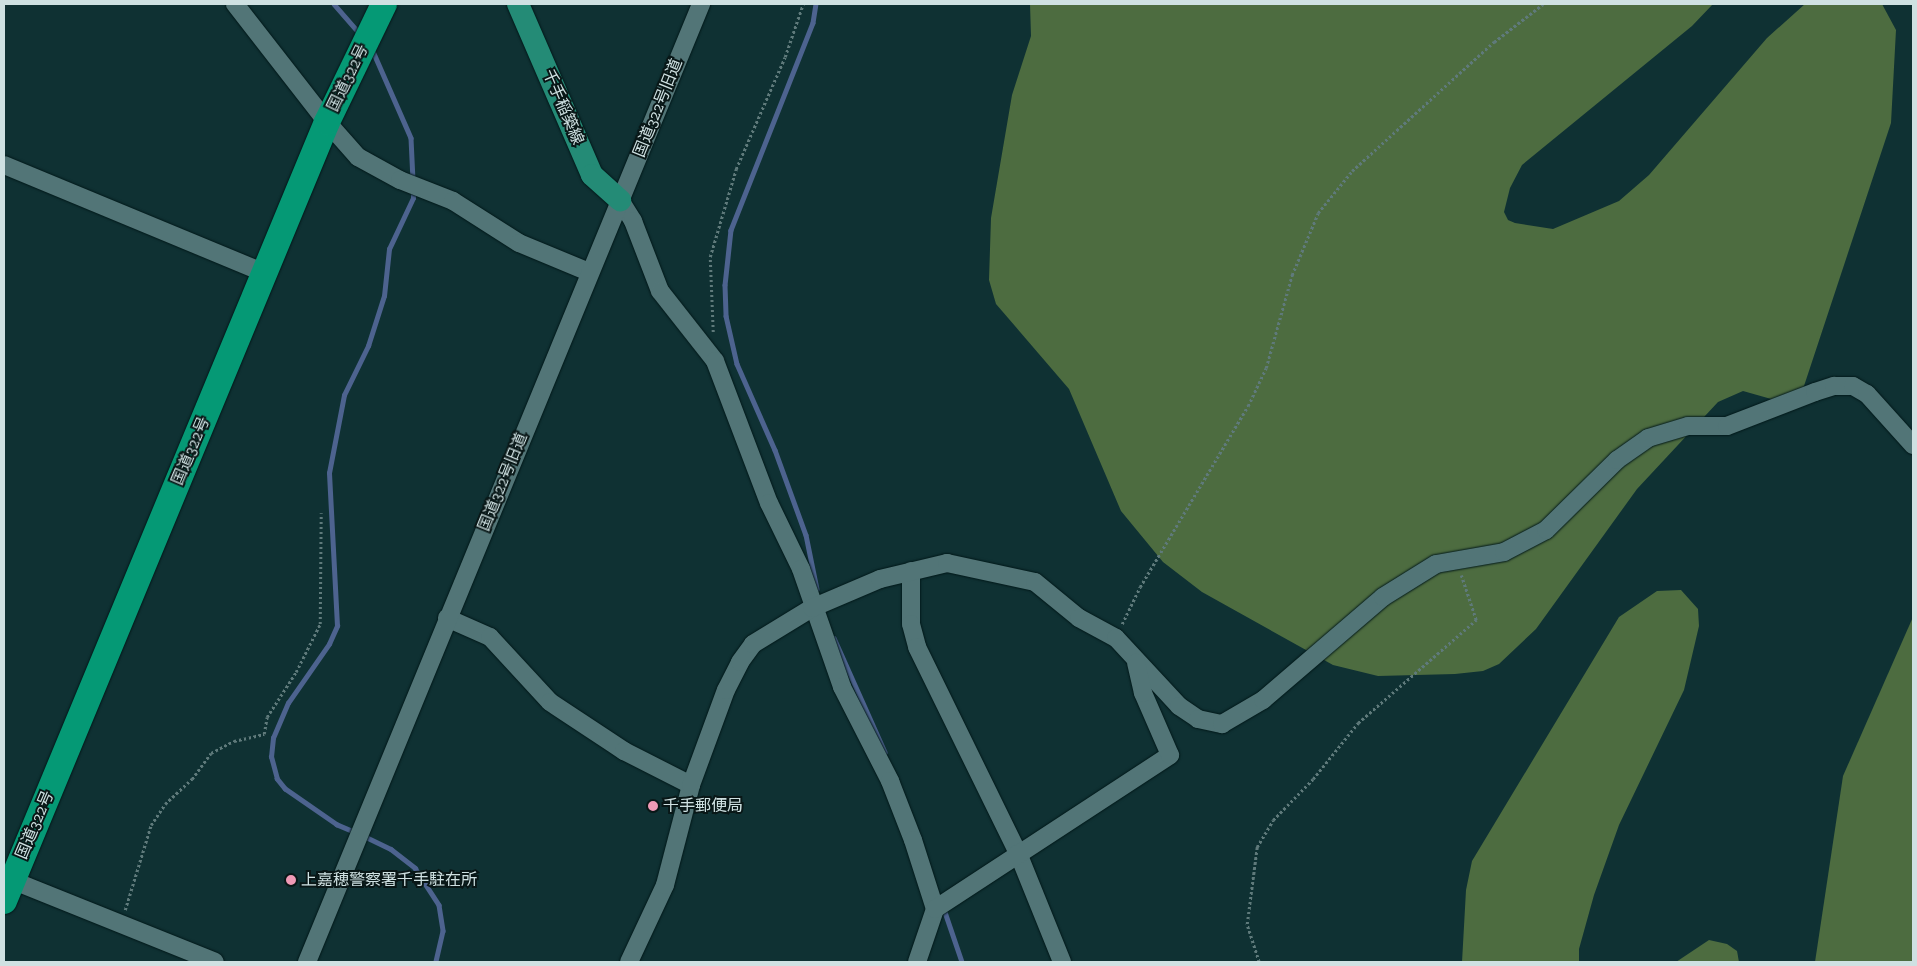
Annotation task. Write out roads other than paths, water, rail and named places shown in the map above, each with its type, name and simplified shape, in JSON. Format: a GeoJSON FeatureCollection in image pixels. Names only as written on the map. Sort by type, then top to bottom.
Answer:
{"type":"FeatureCollection","features":[{"type":"Feature","properties":{"kind":"highway","name":"国道322号"},"geometry":{"type":"LineString","coordinates":[[7,886],[327,122],[380,12]]}},
{"type":"Feature","properties":{"kind":"main road","name":"千手稲築線"},"geometry":{"type":"LineString","coordinates":[[518,4],[592,175],[620,200]]}},
{"type":"Feature","properties":{"kind":"street"},"geometry":{"type":"LineString","coordinates":[[235,4],[327,122],[358,157],[400,180],[453,201],[519,243],[589,272]]}},
{"type":"Feature","properties":{"kind":"street","name":"国道322号旧道"},"geometry":{"type":"LineString","coordinates":[[307,962],[700,4]]}},
{"type":"Feature","properties":{"kind":"street"},"geometry":{"type":"LineString","coordinates":[[4,165],[265,273]]}},
{"type":"Feature","properties":{"kind":"street"},"geometry":{"type":"LineString","coordinates":[[620,200],[633,220],[660,291],[715,361],[766,494],[801,569],[812,608],[842,687],[890,781],[913,840],[935,909],[917,962]]}},
{"type":"Feature","properties":{"kind":"street"},"geometry":{"type":"LineString","coordinates":[[629,962],[664,886],[691,785],[726,690],[740,662],[753,644],[812,608],[880,579],[947,563],[1035,582],[1079,618],[1116,638],[1136,663],[1179,706],[1198,719],[1222,724],[1263,700],[1383,597],[1436,564],[1504,552],[1546,530],[1617,460],[1648,438],[1688,426],[1728,426],[1834,386],[1853,386],[1867,394],[1913,445]]}},
{"type":"Feature","properties":{"kind":"street"},"geometry":{"type":"LineString","coordinates":[[910,571],[910,624],[917,647],[1018,853],[1062,962]]}},
{"type":"Feature","properties":{"kind":"street"},"geometry":{"type":"LineString","coordinates":[[447,618],[490,637],[550,702],[624,751],[691,785]]}},
{"type":"Feature","properties":{"kind":"street"},"geometry":{"type":"LineString","coordinates":[[935,909],[1170,755],[1143,693],[1136,663]]}},
{"type":"Feature","properties":{"kind":"street"},"geometry":{"type":"LineString","coordinates":[[7,886],[215,962]]}},
{"type":"Feature","properties":{"kind":"waterway"},"geometry":{"type":"LineString","coordinates":[[334,4],[359,33]]}},
{"type":"Feature","properties":{"kind":"waterway"},"geometry":{"type":"LineString","coordinates":[[816,4],[813,23],[731,230],[725,285],[726,316],[737,364],[775,450],[806,535],[817,589]]}},
{"type":"Feature","properties":{"kind":"waterway"},"geometry":{"type":"LineString","coordinates":[[372,49],[411,138],[413,180]]}},
{"type":"Feature","properties":{"kind":"waterway"},"geometry":{"type":"LineString","coordinates":[[356,833],[337,825],[285,789],[277,779],[271,757],[273,738],[288,703],[329,644],[337,626],[329,473],[344,395],[368,346],[384,296],[389,249],[413,198],[413,190]]}},
{"type":"Feature","properties":{"kind":"waterway"},"geometry":{"type":"LineString","coordinates":[[834,638],[885,752]]}},
{"type":"Feature","properties":{"kind":"waterway"},"geometry":{"type":"LineString","coordinates":[[364,836],[391,849],[415,868],[439,905],[443,931],[436,962]]}},
{"type":"Feature","properties":{"kind":"waterway"},"geometry":{"type":"LineString","coordinates":[[944,909],[962,962]]}},
{"type":"Feature","properties":{"kind":"place","name":"千手郵便局"},"geometry":{"type":"Point","coordinates":[653,806]}},
{"type":"Feature","properties":{"kind":"place","name":"上嘉穂警察署千手駐在所"},"geometry":{"type":"Point","coordinates":[291,880]}}]}
